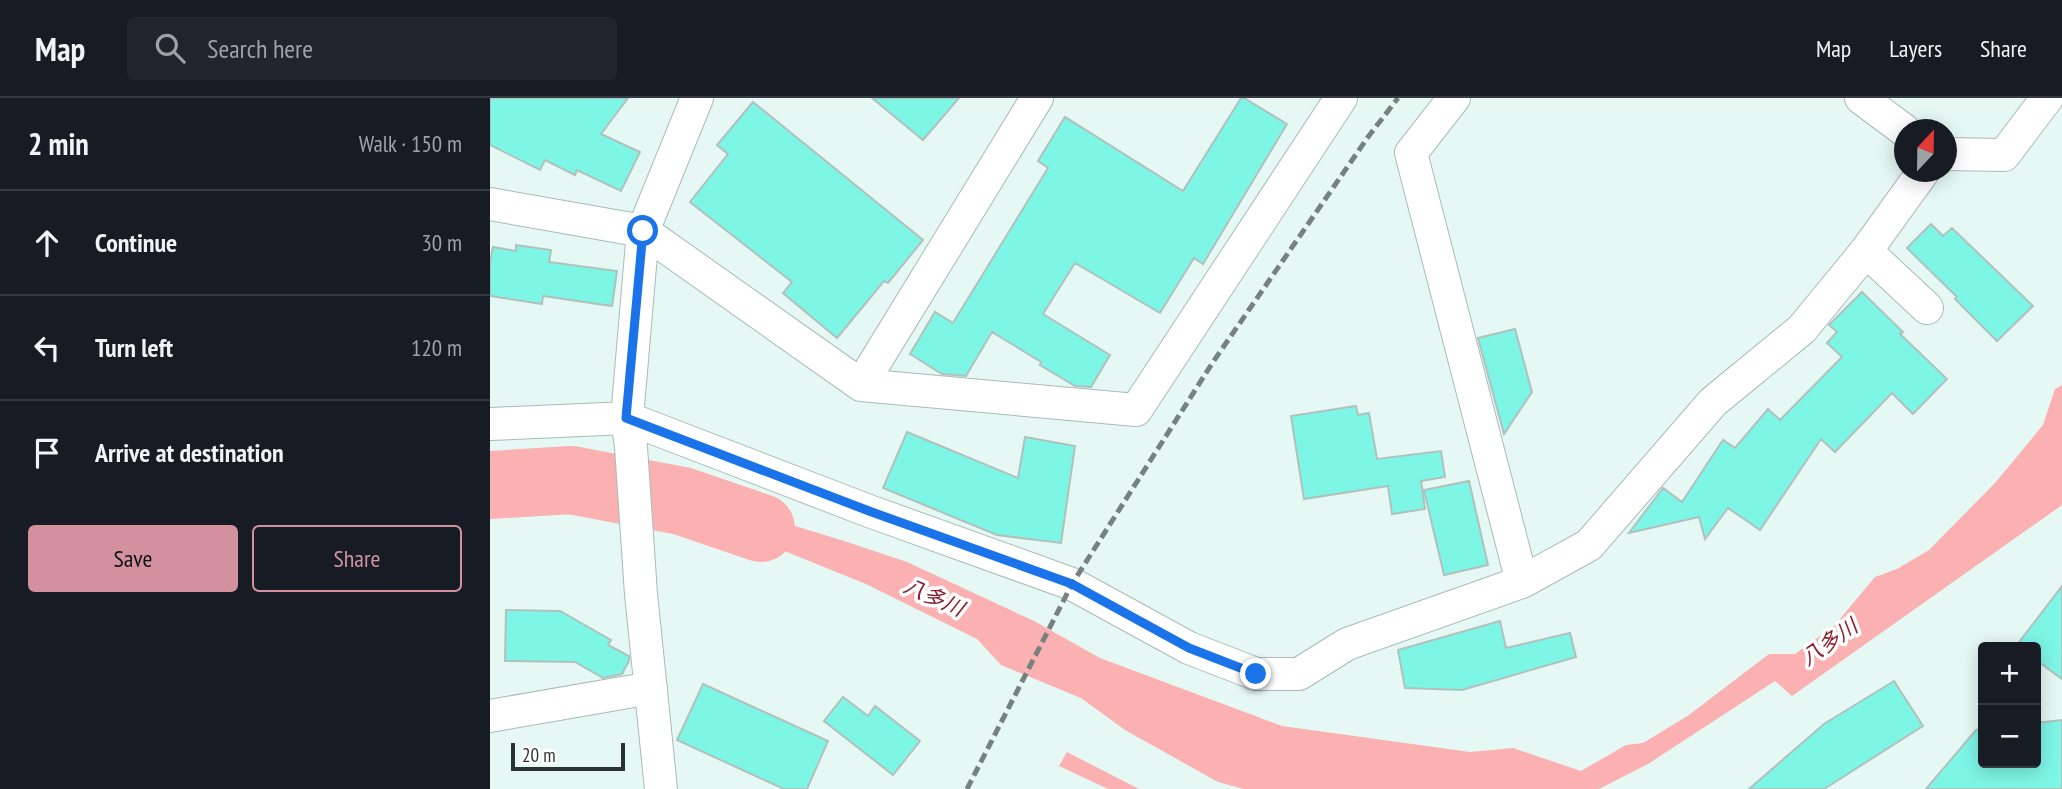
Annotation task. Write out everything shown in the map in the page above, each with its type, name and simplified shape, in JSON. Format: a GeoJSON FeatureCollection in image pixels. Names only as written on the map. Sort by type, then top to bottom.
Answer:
{"type":"FeatureCollection","features":[{"type":"Feature","properties":{"kind":"street"},"geometry":{"type":"LineString","coordinates":[[661,789],[641,594],[629,432],[643,231],[697,98]]}},
{"type":"Feature","properties":{"kind":"street"},"geometry":{"type":"LineString","coordinates":[[861,385],[1037,98]]}},
{"type":"Feature","properties":{"kind":"street"},"geometry":{"type":"LineString","coordinates":[[490,204],[643,231],[861,385],[1136,410],[1341,98]]}},
{"type":"Feature","properties":{"kind":"street"},"geometry":{"type":"LineString","coordinates":[[1454,98],[1411,153],[1522,582]]}},
{"type":"Feature","properties":{"kind":"street"},"geometry":{"type":"LineString","coordinates":[[1861,98],[1894,122]]}},
{"type":"Feature","properties":{"kind":"street"},"geometry":{"type":"LineString","coordinates":[[1957,154],[2004,155],[2047,98]]}},
{"type":"Feature","properties":{"kind":"street"},"geometry":{"type":"LineString","coordinates":[[490,424],[629,432],[869,511],[1072,584],[1189,648],[1256,674],[1299,674],[1347,645],[1522,582],[1589,545],[1713,401],[1802,329],[1866,251],[1916,182]]}},
{"type":"Feature","properties":{"kind":"street"},"geometry":{"type":"LineString","coordinates":[[1866,251],[1927,308]]}},
{"type":"Feature","properties":{"kind":"street"},"geometry":{"type":"LineString","coordinates":[[490,716],[651,688]]}},
{"type":"Feature","properties":{"kind":"water"},"geometry":{"type":"Polygon","coordinates":[[[2062,385],[2062,505],[1792,696],[1775,681],[1648,764],[1599,789],[1244,789],[1218,782],[1125,730],[1081,698],[1001,665],[977,639],[866,584],[668,509],[678,490],[907,562],[1034,621],[1100,658],[1282,726],[1470,752],[1513,748],[1581,771],[1626,745],[1643,743],[1689,715],[1769,654],[1795,654],[1834,626],[1875,577],[1897,569],[1929,550],[1995,483],[2043,425],[2055,389],[2062,385]]]}},
{"type":"Feature","properties":{"kind":"water"},"geometry":{"type":"Polygon","coordinates":[[[1067,752],[1139,789],[1108,789],[1059,766],[1067,752]]]}},
{"type":"Feature","properties":{"kind":"building"},"geometry":{"type":"Polygon","coordinates":[[[490,98],[628,98],[601,134],[640,152],[621,191],[577,170],[575,175],[545,160],[540,170],[490,145],[490,98]]]}},
{"type":"Feature","properties":{"kind":"building"},"geometry":{"type":"Polygon","coordinates":[[[872,98],[959,98],[923,140],[872,98]]]}},
{"type":"Feature","properties":{"kind":"building"},"geometry":{"type":"Polygon","coordinates":[[[1241,98],[1287,124],[1203,264],[1194,258],[1160,313],[1075,263],[1043,314],[1110,355],[1091,387],[1075,386],[992,332],[966,376],[942,374],[910,354],[935,312],[953,323],[1048,168],[1038,161],[1065,117],[1183,191],[1241,98]]]}},
{"type":"Feature","properties":{"kind":"building"},"geometry":{"type":"Polygon","coordinates":[[[753,102],[923,240],[888,283],[884,281],[837,338],[783,293],[792,282],[690,202],[728,154],[717,145],[753,102]]]}},
{"type":"Feature","properties":{"kind":"building"},"geometry":{"type":"Polygon","coordinates":[[[1931,224],[1943,236],[1952,228],[2033,306],[1997,341],[1907,248],[1931,224]]]}},
{"type":"Feature","properties":{"kind":"building"},"geometry":{"type":"Polygon","coordinates":[[[516,245],[551,250],[549,262],[617,271],[612,306],[543,296],[542,304],[490,296],[493,247],[516,251],[516,245]]]}},
{"type":"Feature","properties":{"kind":"building"},"geometry":{"type":"Polygon","coordinates":[[[1862,292],[1903,332],[1900,334],[1947,379],[1913,414],[1892,393],[1835,452],[1821,439],[1760,530],[1728,508],[1705,539],[1699,517],[1629,533],[1663,488],[1682,502],[1723,440],[1735,448],[1768,409],[1780,420],[1842,357],[1827,343],[1837,332],[1829,325],[1862,292]]]}},
{"type":"Feature","properties":{"kind":"building"},"geometry":{"type":"Polygon","coordinates":[[[1515,329],[1532,392],[1504,434],[1478,338],[1515,329]]]}},
{"type":"Feature","properties":{"kind":"building"},"geometry":{"type":"Polygon","coordinates":[[[1356,406],[1358,415],[1369,413],[1377,459],[1441,451],[1445,477],[1421,481],[1425,509],[1392,514],[1388,486],[1304,499],[1291,416],[1356,406]]]}},
{"type":"Feature","properties":{"kind":"building"},"geometry":{"type":"Polygon","coordinates":[[[907,432],[1018,478],[1025,437],[1075,446],[1061,543],[997,535],[883,488],[907,432]]]}},
{"type":"Feature","properties":{"kind":"building"},"geometry":{"type":"Polygon","coordinates":[[[1469,481],[1488,565],[1444,575],[1424,490],[1469,481]]]}},
{"type":"Feature","properties":{"kind":"building"},"geometry":{"type":"Polygon","coordinates":[[[2062,586],[2062,679],[2041,664],[2041,642],[2019,642],[2062,586]]]}},
{"type":"Feature","properties":{"kind":"building"},"geometry":{"type":"Polygon","coordinates":[[[506,610],[560,611],[611,640],[608,645],[629,656],[629,661],[622,674],[603,678],[575,662],[505,661],[506,610]]]}},
{"type":"Feature","properties":{"kind":"building"},"geometry":{"type":"Polygon","coordinates":[[[1500,621],[1506,648],[1570,633],[1576,657],[1462,690],[1405,688],[1398,650],[1500,621]]]}},
{"type":"Feature","properties":{"kind":"building"},"geometry":{"type":"Polygon","coordinates":[[[1894,681],[1923,726],[1824,789],[1749,789],[1824,724],[1894,681]]]}},
{"type":"Feature","properties":{"kind":"building"},"geometry":{"type":"Polygon","coordinates":[[[703,684],[828,741],[807,789],[784,789],[677,740],[703,684]]]}},
{"type":"Feature","properties":{"kind":"building"},"geometry":{"type":"Polygon","coordinates":[[[843,697],[868,716],[875,706],[920,741],[893,775],[824,721],[843,697]]]}},
{"type":"Feature","properties":{"kind":"building"},"geometry":{"type":"Polygon","coordinates":[[[2062,720],[2062,789],[1926,789],[1976,730],[1978,768],[2041,768],[2041,722],[2062,720]]]}},
{"type":"Feature","properties":{"kind":"waterway","name":"八多川"},"geometry":{"type":"LineString","coordinates":[[490,485],[571,480],[682,501],[761,528]]}},
{"type":"Feature","properties":{"kind":"railway"},"geometry":{"type":"LineString","coordinates":[[967,789],[1072,584],[1213,362],[1368,137],[1398,98]]}},
{"type":"Feature","properties":{"kind":"route"},"geometry":{"type":"LineString","coordinates":[[643,231],[626,418],[869,511],[1072,584],[1189,648],[1256,674]]}}]}
